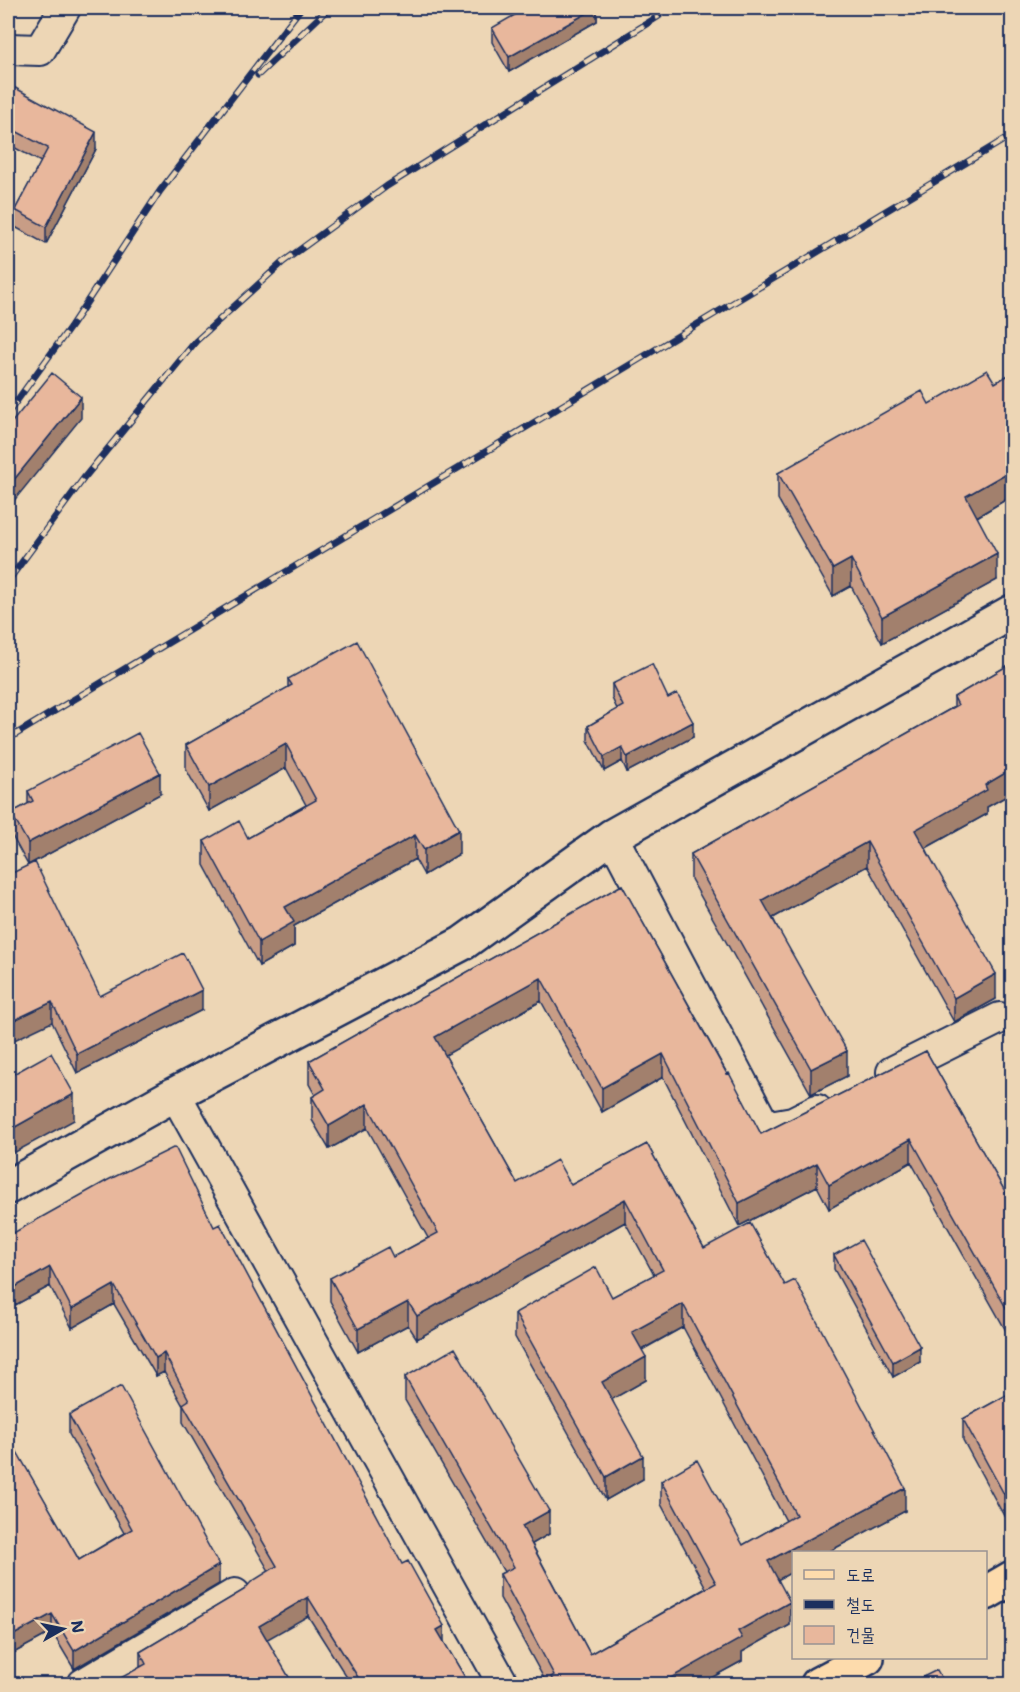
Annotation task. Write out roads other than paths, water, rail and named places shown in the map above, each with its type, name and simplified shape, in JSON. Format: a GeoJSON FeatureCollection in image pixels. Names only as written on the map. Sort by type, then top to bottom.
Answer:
{"type":"FeatureCollection","features":[{"type":"Feature","properties":{"kind":"main road"},"geometry":{"type":"LineString","coordinates":[[8,1187],[175,1094],[463,943],[612,836],[1012,612]]}},
{"type":"Feature","properties":{"kind":"main road"},"geometry":{"type":"LineString","coordinates":[[987,1592],[1012,1578]]}},
{"type":"Feature","properties":{"kind":"main road"},"geometry":{"type":"LineString","coordinates":[[818,1684],[865,1659]]}},
{"type":"Feature","properties":{"kind":"street"},"geometry":{"type":"LineString","coordinates":[[8,49],[40,50],[64,8]]}},
{"type":"Feature","properties":{"kind":"street"},"geometry":{"type":"LineString","coordinates":[[612,836],[761,1119],[770,1126],[793,1122],[1000,1018]]}},
{"type":"Feature","properties":{"kind":"street"},"geometry":{"type":"LineString","coordinates":[[175,1094],[502,1684]]}},
{"type":"Feature","properties":{"kind":"street"},"geometry":{"type":"LineString","coordinates":[[83,1684],[235,1594]]}},
{"type":"Feature","properties":{"kind":"railway"},"geometry":{"type":"LineString","coordinates":[[8,413],[71,326],[160,191],[301,8]]}},
{"type":"Feature","properties":{"kind":"railway"},"geometry":{"type":"LineString","coordinates":[[258,75],[329,8]]}},
{"type":"Feature","properties":{"kind":"railway"},"geometry":{"type":"LineString","coordinates":[[8,581],[84,478],[196,341],[283,262],[387,186],[659,16]]}},
{"type":"Feature","properties":{"kind":"railway"},"geometry":{"type":"LineString","coordinates":[[8,739],[1012,135]]}}]}
